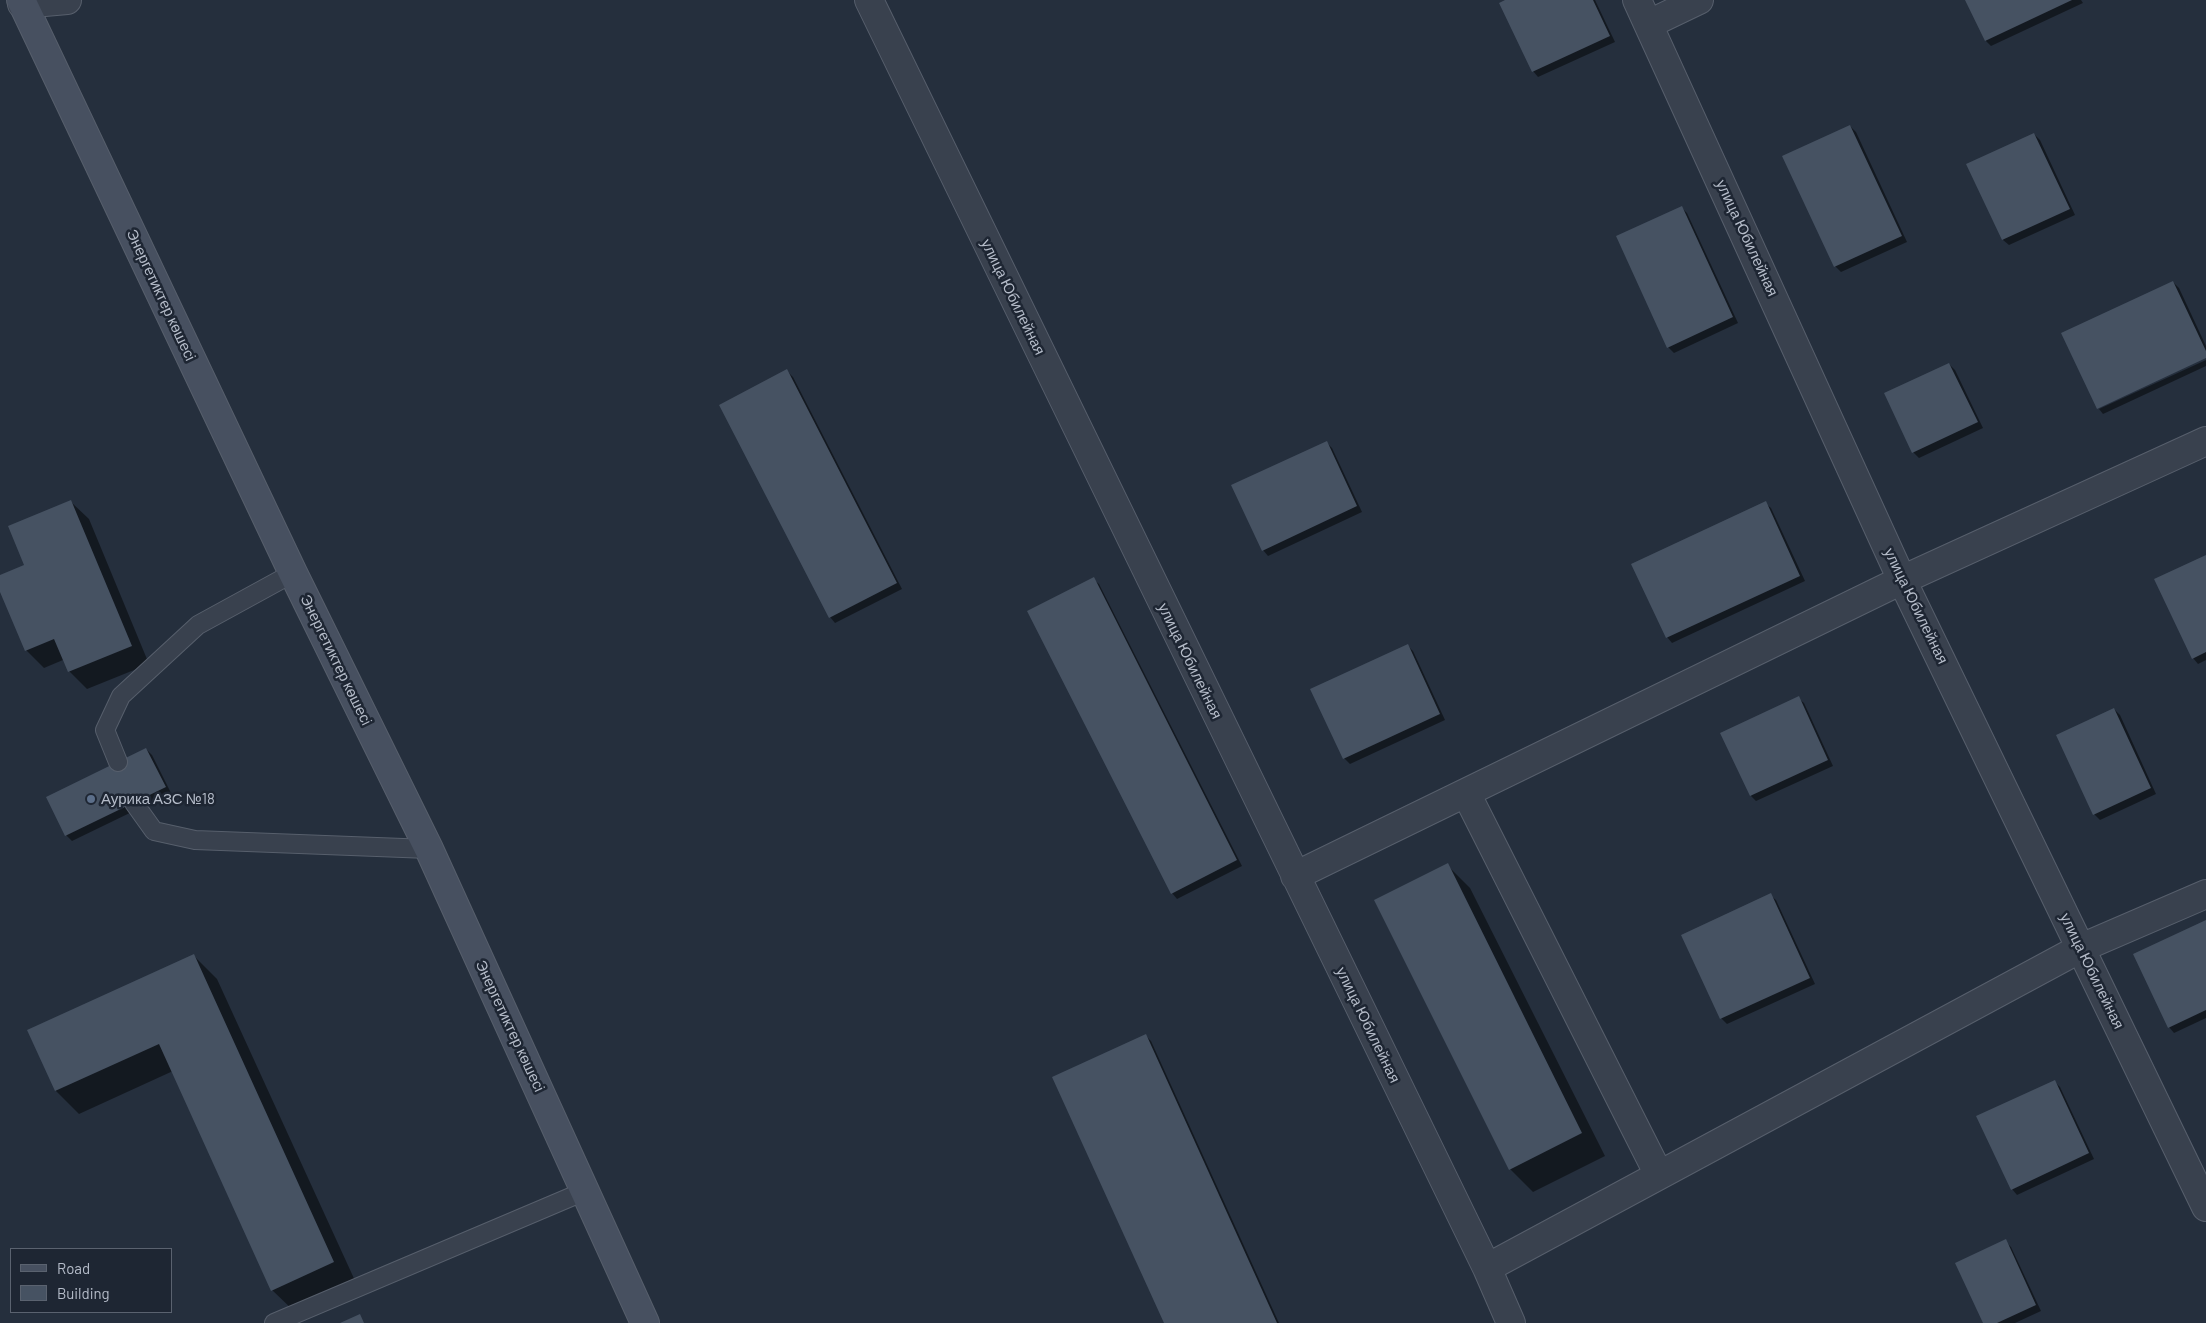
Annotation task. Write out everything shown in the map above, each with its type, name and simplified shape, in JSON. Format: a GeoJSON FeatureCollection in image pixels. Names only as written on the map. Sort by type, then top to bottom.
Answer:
{"type":"FeatureCollection","features":[{"type":"Feature","properties":{"kind":"main road","name":"Энергетиктер көшесі"},"geometry":{"type":"LineString","coordinates":[[21,2],[293,573],[429,849],[645,1323]]}},
{"type":"Feature","properties":{"kind":"street"},"geometry":{"type":"LineString","coordinates":[[21,2],[67,0]]}},
{"type":"Feature","properties":{"kind":"street","name":"улица Юбилейная"},"geometry":{"type":"LineString","coordinates":[[869,0],[1294,876],[1487,1268],[1511,1323]]}},
{"type":"Feature","properties":{"kind":"street","name":"улица Юбилейная"},"geometry":{"type":"LineString","coordinates":[[1637,0],[1902,580],[2206,1207]]}},
{"type":"Feature","properties":{"kind":"street"},"geometry":{"type":"LineString","coordinates":[[1649,24],[1700,0]]}},
{"type":"Feature","properties":{"kind":"street"},"geometry":{"type":"LineString","coordinates":[[1294,876],[1902,580],[2206,441]]}},
{"type":"Feature","properties":{"kind":"street"},"geometry":{"type":"LineString","coordinates":[[1466,793],[1659,1176]]}},
{"type":"Feature","properties":{"kind":"street"},"geometry":{"type":"LineString","coordinates":[[1487,1268],[2081,948],[2206,894]]}},
{"type":"Feature","properties":{"kind":"lane"},"geometry":{"type":"LineString","coordinates":[[118,762],[105,730],[121,696],[198,625],[293,573]]}},
{"type":"Feature","properties":{"kind":"lane"},"geometry":{"type":"LineString","coordinates":[[134,803],[154,830],[195,840],[429,849]]}},
{"type":"Feature","properties":{"kind":"lane"},"geometry":{"type":"LineString","coordinates":[[274,1323],[586,1191]]}},
{"type":"Feature","properties":{"kind":"building"},"geometry":{"type":"Polygon","coordinates":[[[1505,0],[1593,0],[1610,36],[1532,72],[1499,3],[1505,0]]]}},
{"type":"Feature","properties":{"kind":"building"},"geometry":{"type":"Polygon","coordinates":[[[1965,0],[2072,0],[1985,41],[1965,0]]]}},
{"type":"Feature","properties":{"kind":"building"},"geometry":{"type":"Polygon","coordinates":[[[1850,125],[1902,236],[1834,267],[1782,156],[1850,125]]]}},
{"type":"Feature","properties":{"kind":"building"},"geometry":{"type":"Polygon","coordinates":[[[2034,133],[2070,209],[2002,240],[1966,164],[2034,133]]]}},
{"type":"Feature","properties":{"kind":"building"},"geometry":{"type":"Polygon","coordinates":[[[1682,206],[1733,317],[1667,348],[1616,236],[1682,206]]]}},
{"type":"Feature","properties":{"kind":"building"},"geometry":{"type":"Polygon","coordinates":[[[2173,281],[2206,351],[2206,358],[2097,409],[2061,333],[2173,281]]]}},
{"type":"Feature","properties":{"kind":"building"},"geometry":{"type":"Polygon","coordinates":[[[1949,363],[1978,422],[1912,453],[1884,393],[1949,363]]]}},
{"type":"Feature","properties":{"kind":"building"},"geometry":{"type":"Polygon","coordinates":[[[787,369],[897,583],[829,618],[719,405],[787,369]]]}},
{"type":"Feature","properties":{"kind":"building"},"geometry":{"type":"Polygon","coordinates":[[[1327,441],[1357,506],[1262,551],[1231,485],[1327,441]]]}},
{"type":"Feature","properties":{"kind":"building"},"geometry":{"type":"Polygon","coordinates":[[[71,500],[132,646],[68,672],[54,639],[25,651],[0,592],[0,575],[24,565],[8,526],[71,500]]]}},
{"type":"Feature","properties":{"kind":"building"},"geometry":{"type":"Polygon","coordinates":[[[1766,501],[1800,576],[1666,638],[1631,564],[1766,501]]]}},
{"type":"Feature","properties":{"kind":"building"},"geometry":{"type":"Polygon","coordinates":[[[2206,555],[2206,652],[2192,659],[2154,579],[2206,555]]]}},
{"type":"Feature","properties":{"kind":"building"},"geometry":{"type":"Polygon","coordinates":[[[1094,577],[1237,860],[1171,894],[1027,611],[1094,577]]]}},
{"type":"Feature","properties":{"kind":"building"},"geometry":{"type":"Polygon","coordinates":[[[1408,644],[1440,714],[1343,759],[1310,689],[1408,644]]]}},
{"type":"Feature","properties":{"kind":"building"},"geometry":{"type":"Polygon","coordinates":[[[1799,696],[1828,760],[1750,796],[1720,733],[1799,696]]]}},
{"type":"Feature","properties":{"kind":"building"},"geometry":{"type":"Polygon","coordinates":[[[2114,708],[2151,788],[2093,815],[2056,735],[2114,708]]]}},
{"type":"Feature","properties":{"kind":"building"},"geometry":{"type":"Polygon","coordinates":[[[146,748],[166,787],[65,836],[46,797],[146,748]]]}},
{"type":"Feature","properties":{"kind":"building"},"geometry":{"type":"Polygon","coordinates":[[[1448,863],[1582,1133],[1509,1170],[1374,900],[1448,863]]]}},
{"type":"Feature","properties":{"kind":"building"},"geometry":{"type":"Polygon","coordinates":[[[1771,893],[1810,978],[1720,1019],[1681,935],[1771,893]]]}},
{"type":"Feature","properties":{"kind":"building"},"geometry":{"type":"Polygon","coordinates":[[[2206,920],[2206,1010],[2168,1028],[2133,954],[2206,920]]]}},
{"type":"Feature","properties":{"kind":"building"},"geometry":{"type":"Polygon","coordinates":[[[194,954],[334,1262],[271,1291],[159,1044],[55,1091],[27,1030],[194,954]]]}},
{"type":"Feature","properties":{"kind":"building"},"geometry":{"type":"Polygon","coordinates":[[[1146,1034],[1277,1323],[1164,1323],[1052,1077],[1146,1034]]]}},
{"type":"Feature","properties":{"kind":"building"},"geometry":{"type":"Polygon","coordinates":[[[2055,1080],[2089,1153],[2011,1190],[1976,1116],[2055,1080]]]}},
{"type":"Feature","properties":{"kind":"building"},"geometry":{"type":"Polygon","coordinates":[[[2006,1239],[2036,1305],[1997,1323],[1983,1323],[1955,1263],[2006,1239]]]}},
{"type":"Feature","properties":{"kind":"building"},"geometry":{"type":"Polygon","coordinates":[[[360,1314],[364,1323],[340,1323],[360,1314]]]}},
{"type":"Feature","properties":{"kind":"place","name":"Аурика АЗС №18"},"geometry":{"type":"Point","coordinates":[91,799]}}]}
